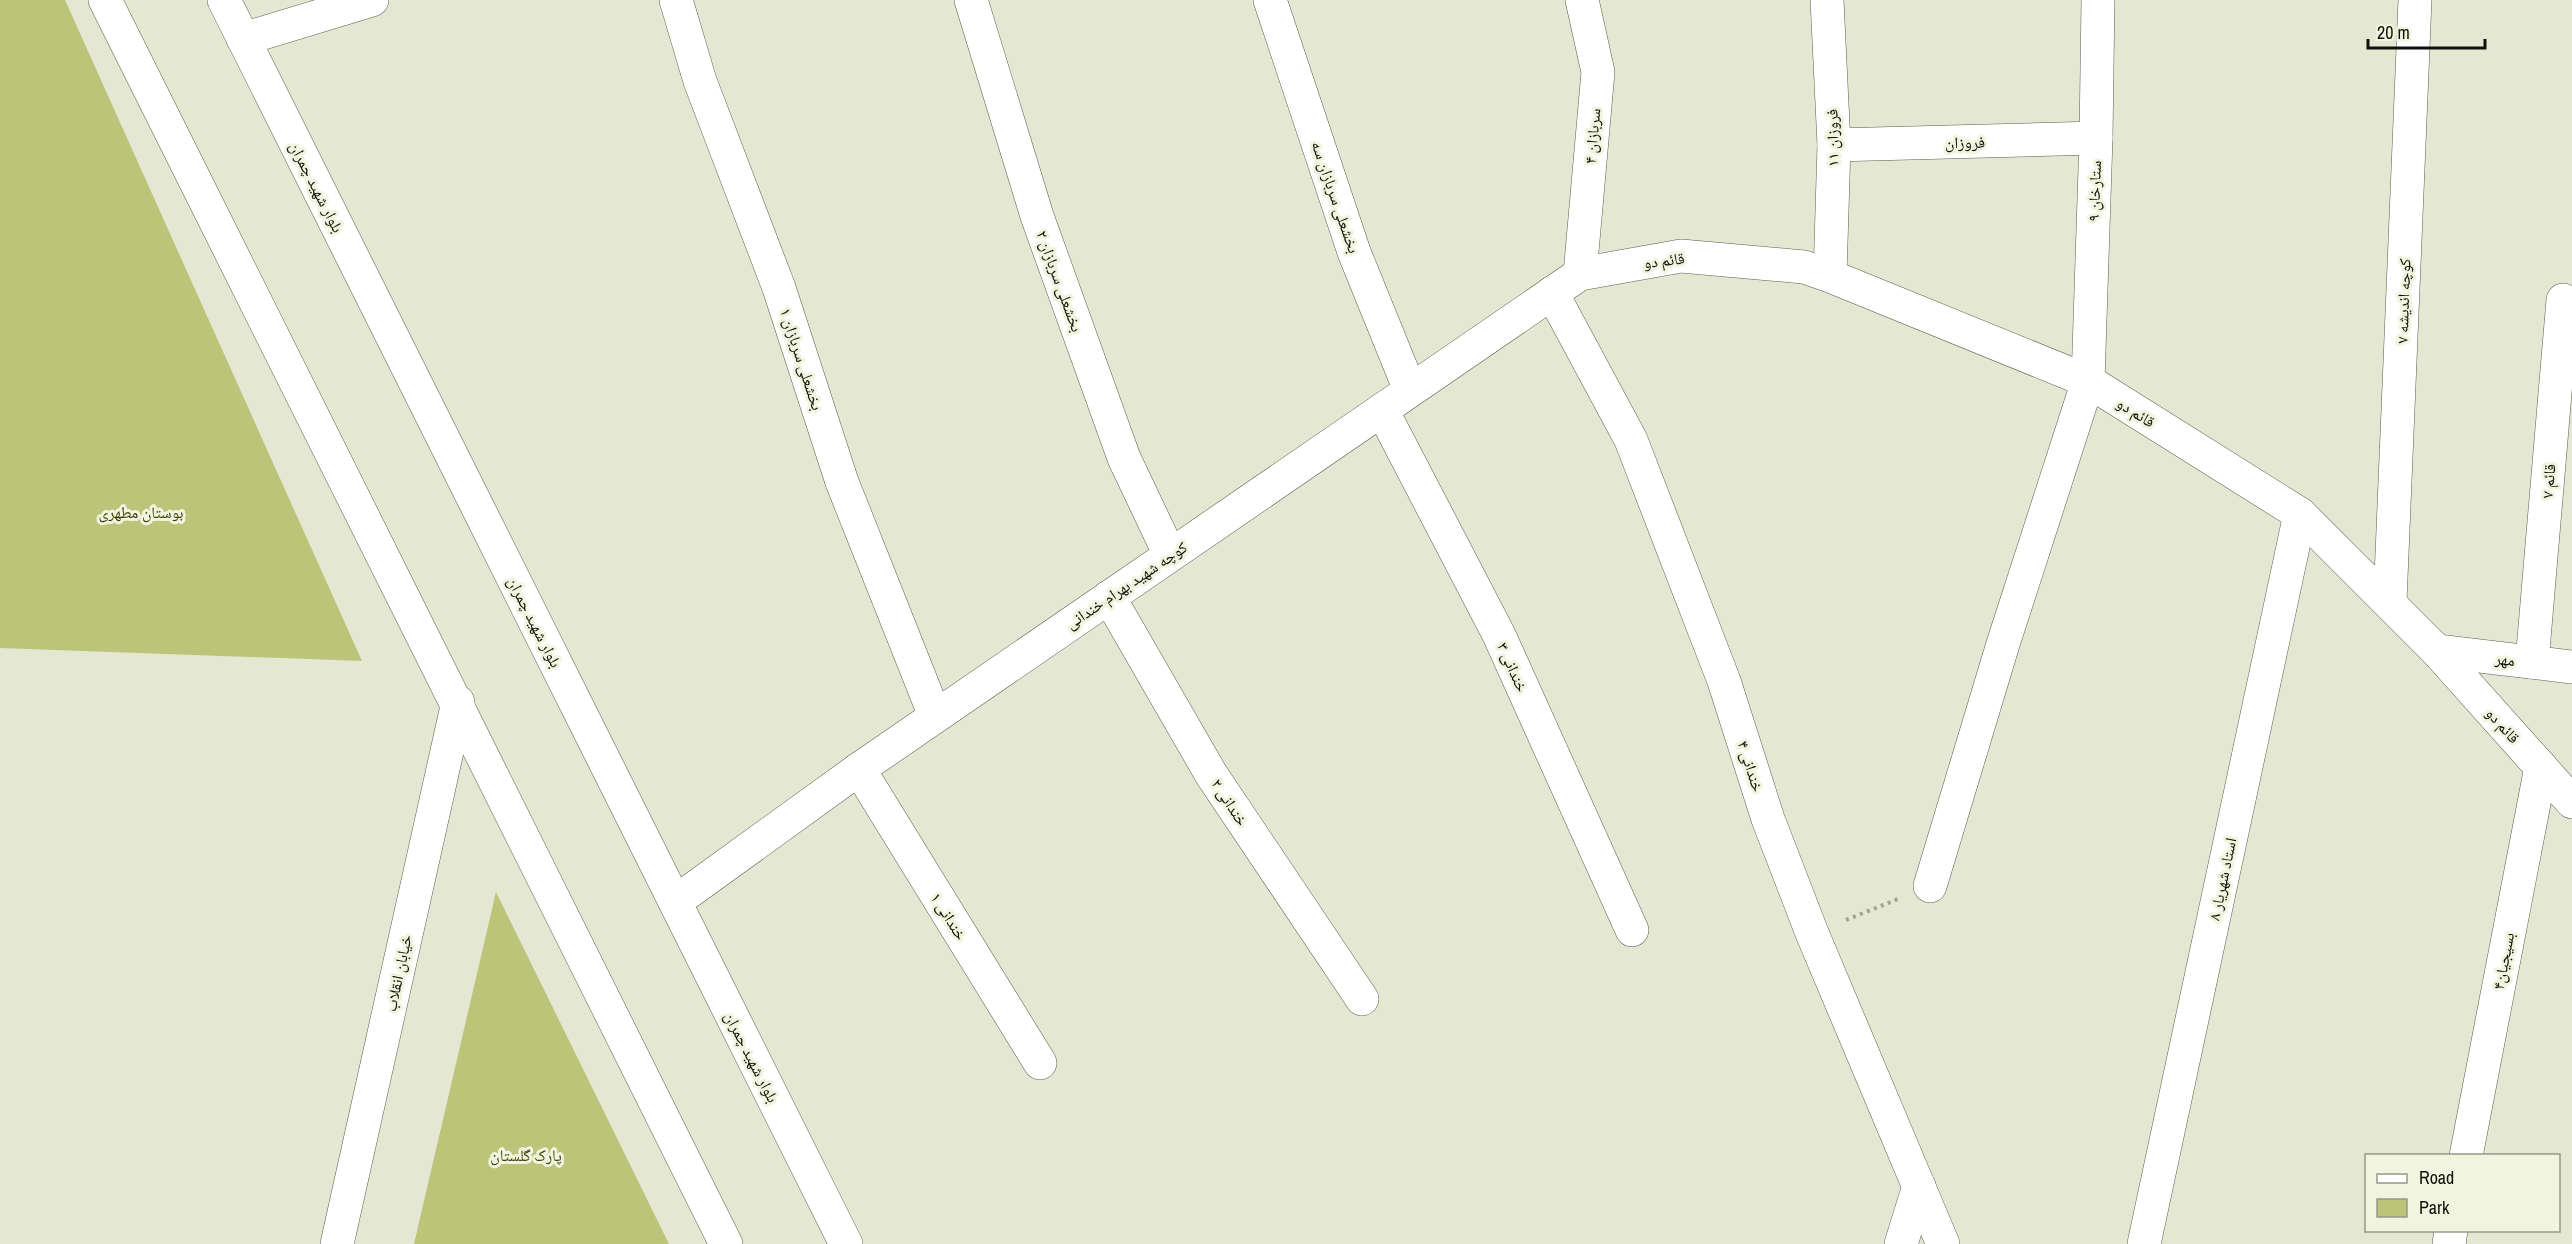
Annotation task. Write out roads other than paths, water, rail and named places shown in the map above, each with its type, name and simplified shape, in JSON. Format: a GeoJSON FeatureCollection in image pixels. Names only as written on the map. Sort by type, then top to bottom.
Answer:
{"type":"FeatureCollection","features":[{"type":"Feature","properties":{"kind":"street"},"geometry":{"type":"LineString","coordinates":[[105,0],[458,702],[726,1244]]}},
{"type":"Feature","properties":{"kind":"street","name":"بلوار شهید چمران"},"geometry":{"type":"LineString","coordinates":[[224,0],[846,1244]]}},
{"type":"Feature","properties":{"kind":"street"},"geometry":{"type":"LineString","coordinates":[[243,39],[372,0]]}},
{"type":"Feature","properties":{"kind":"street","name":"بخشعلی سربازان ۱"},"geometry":{"type":"LineString","coordinates":[[676,0],[700,81],[779,288],[842,482],[935,716]]}},
{"type":"Feature","properties":{"kind":"street","name":"بخشعلی سربازان ۲"},"geometry":{"type":"LineString","coordinates":[[971,0],[1036,216],[1124,458],[1170,555]]}},
{"type":"Feature","properties":{"kind":"street","name":"بخشعلی سربازان سه"},"geometry":{"type":"LineString","coordinates":[[1270,0],[1354,252],[1410,390]]}},
{"type":"Feature","properties":{"kind":"street","name":"سربازان ۴"},"geometry":{"type":"LineString","coordinates":[[1580,274],[1598,72],[1582,0]]}},
{"type":"Feature","properties":{"kind":"street","name":"۱۱ فروزان"},"geometry":{"type":"LineString","coordinates":[[1827,0],[1834,145],[1830,276]]}},
{"type":"Feature","properties":{"kind":"street","name":"۹ ستارخان"},"geometry":{"type":"LineString","coordinates":[[1930,886],[2003,644],[2088,381],[2098,0]]}},
{"type":"Feature","properties":{"kind":"street","name":"کوچه اندیشه ۷"},"geometry":{"type":"LineString","coordinates":[[2390,602],[2415,0]]}},
{"type":"Feature","properties":{"kind":"street","name":"فروزان"},"geometry":{"type":"LineString","coordinates":[[1834,145],[2096,138]]}},
{"type":"Feature","properties":{"kind":"street","name":"قائم دو"},"geometry":{"type":"LineString","coordinates":[[1580,274],[1681,256],[1804,267],[2088,381],[2300,514],[2437,651],[2572,802]]}},
{"type":"Feature","properties":{"kind":"street","name":"کوچه شهید بهرام خندانی"},"geometry":{"type":"LineString","coordinates":[[675,902],[858,769],[1580,274]]}},
{"type":"Feature","properties":{"kind":"street","name":"خندانی ۴"},"geometry":{"type":"LineString","coordinates":[[1552,292],[1631,440],[1724,681],[1768,819],[1812,933],[1943,1244]]}},
{"type":"Feature","properties":{"kind":"street","name":"قائم ۷"},"geometry":{"type":"LineString","coordinates":[[2532,663],[2563,300]]}},
{"type":"Feature","properties":{"kind":"street","name":"خندانی ۳"},"geometry":{"type":"LineString","coordinates":[[1382,410],[1499,635],[1632,930]]}},
{"type":"Feature","properties":{"kind":"street","name":"استاد شهریار ۸"},"geometry":{"type":"LineString","coordinates":[[2144,1244],[2300,514]]}},
{"type":"Feature","properties":{"kind":"street","name":"خندانی ۲"},"geometry":{"type":"LineString","coordinates":[[1109,597],[1211,774],[1362,999]]}},
{"type":"Feature","properties":{"kind":"street","name":"مهر"},"geometry":{"type":"LineString","coordinates":[[2437,651],[2572,667]]}},
{"type":"Feature","properties":{"kind":"street","name":"خیابان انقلاب"},"geometry":{"type":"LineString","coordinates":[[337,1244],[458,702]]}},
{"type":"Feature","properties":{"kind":"street","name":"بسیجیان۴"},"geometry":{"type":"LineString","coordinates":[[2466,1154],[2541,767]]}},
{"type":"Feature","properties":{"kind":"street","name":"خندانی ۱"},"geometry":{"type":"LineString","coordinates":[[858,769],[1040,1063]]}},
{"type":"Feature","properties":{"kind":"street"},"geometry":{"type":"LineString","coordinates":[[1901,1244],[1919,1186]]}},
{"type":"Feature","properties":{"kind":"park label","name":"بوستان مطهری"},"geometry":{"type":"Point","coordinates":[141,512]}},
{"type":"Feature","properties":{"kind":"park label","name":"پارک گلستان"},"geometry":{"type":"Point","coordinates":[526,1155]}}]}
